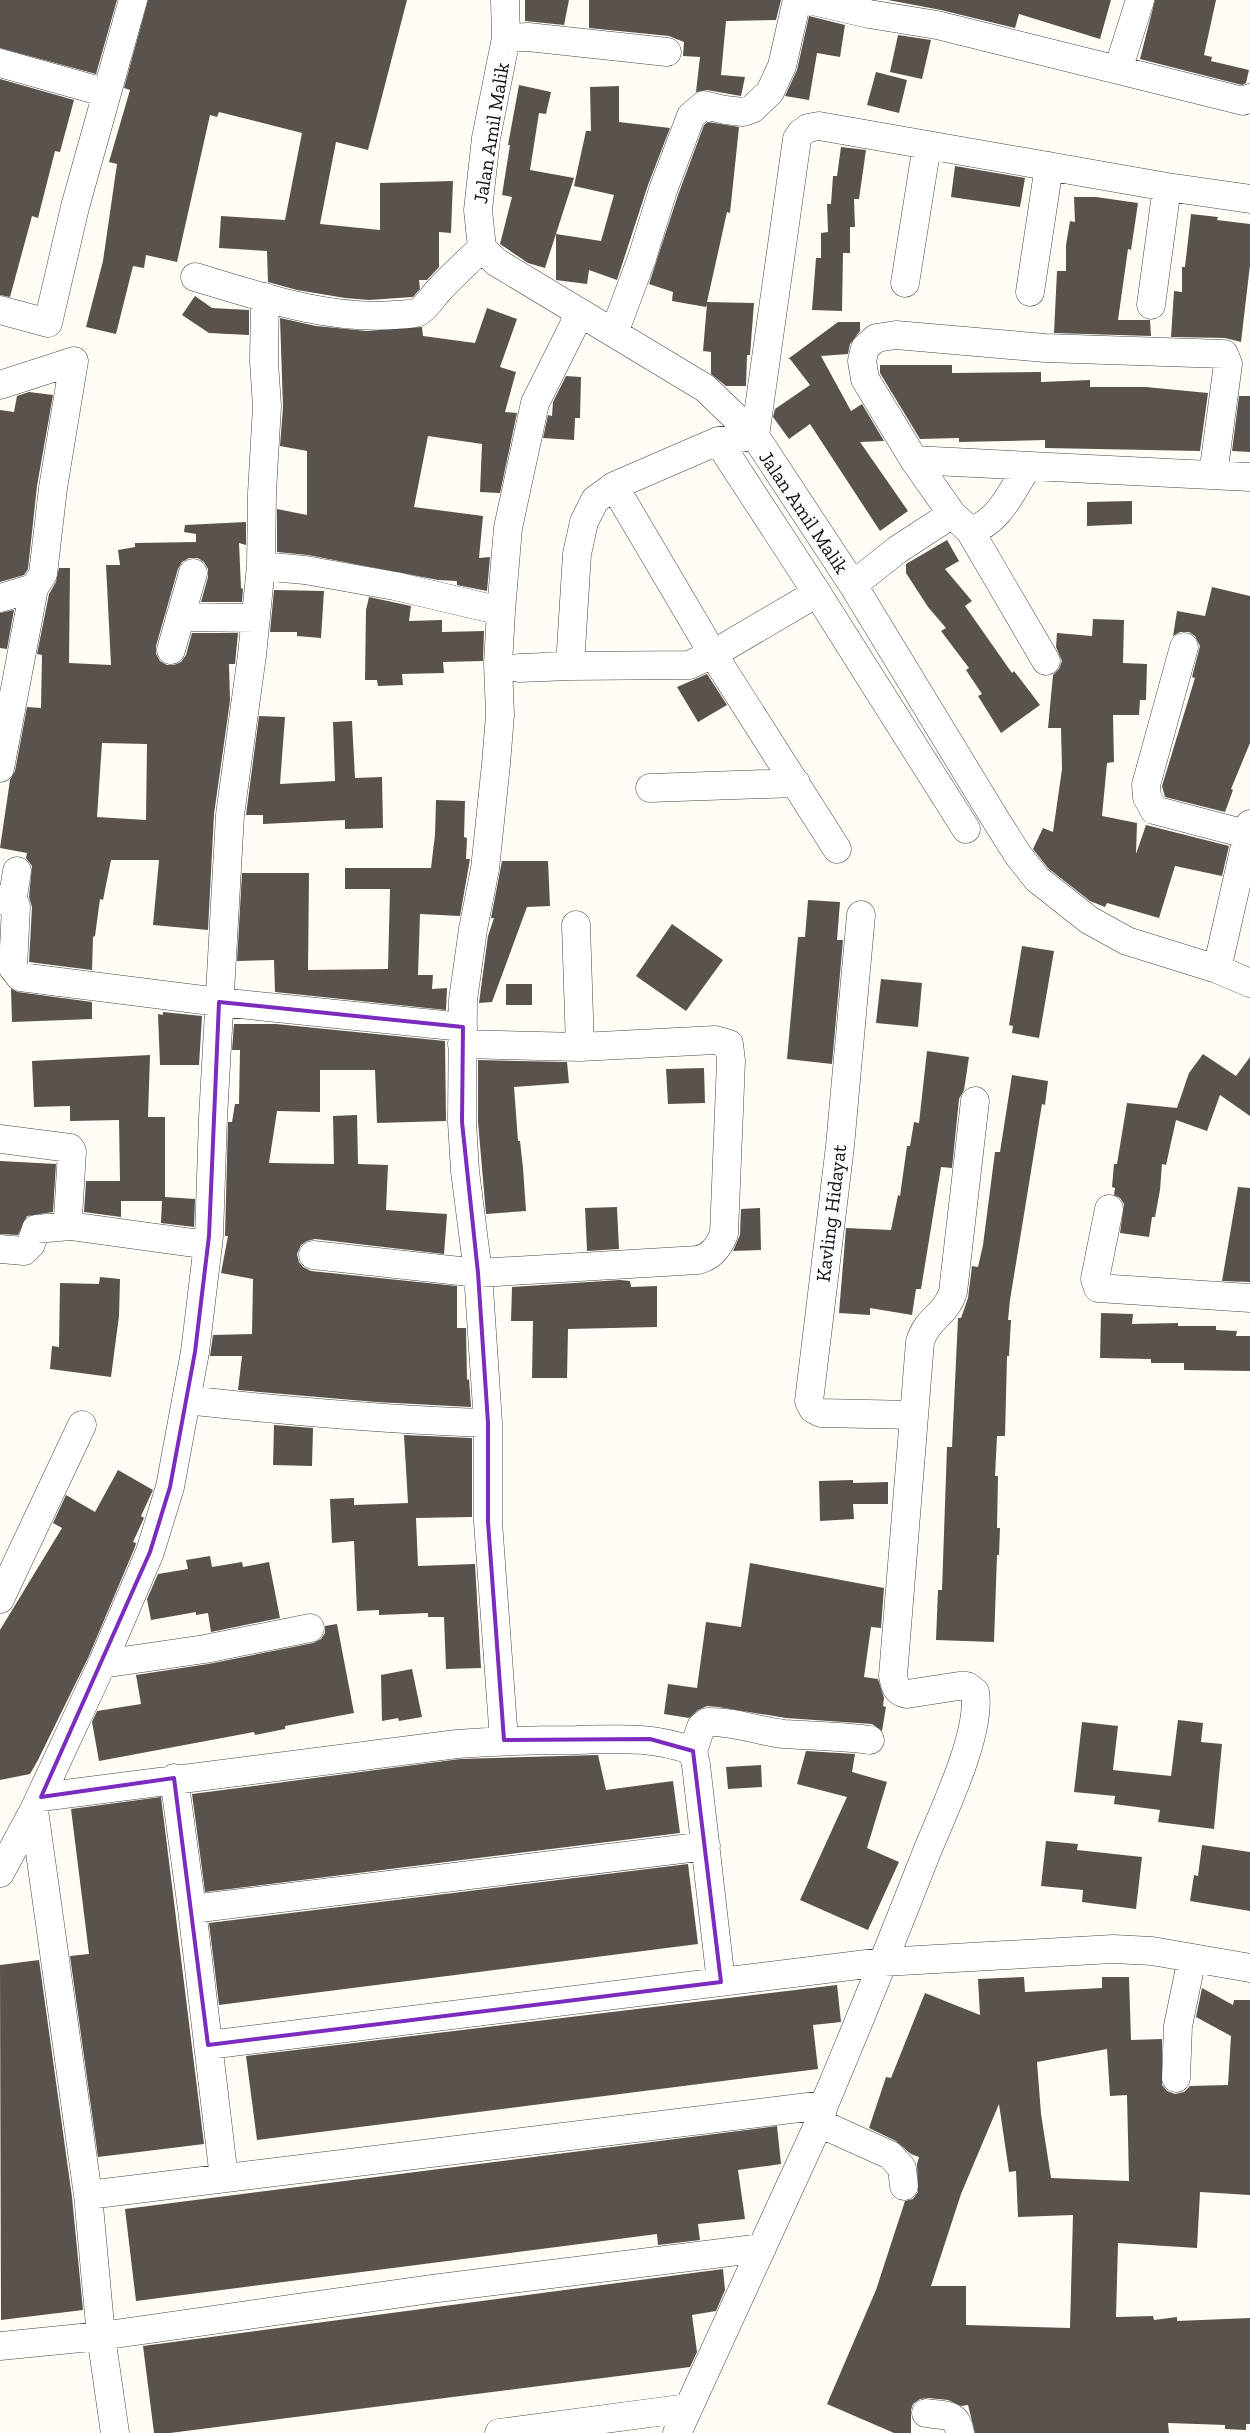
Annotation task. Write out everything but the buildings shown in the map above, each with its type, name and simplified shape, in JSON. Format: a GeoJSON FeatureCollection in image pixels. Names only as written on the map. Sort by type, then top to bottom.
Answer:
{"type":"FeatureCollection","features":[{"type":"Feature","properties":{"kind":"street"},"geometry":{"type":"LineString","coordinates":[[0,310],[48,323],[75,207],[133,0]]}},
{"type":"Feature","properties":{"kind":"street","name":"Jalan Amil Malik"},"geometry":{"type":"LineString","coordinates":[[505,0],[506,38],[482,168],[478,210],[482,248],[496,262],[705,388],[755,436],[853,586],[1018,855],[1037,879],[1089,920],[1127,941],[1217,969],[1250,983]]}},
{"type":"Feature","properties":{"kind":"street"},"geometry":{"type":"LineString","coordinates":[[614,334],[642,258],[663,190],[691,116],[704,105],[743,112],[752,109],[770,92],[782,66],[797,0]]}},
{"type":"Feature","properties":{"kind":"street"},"geometry":{"type":"LineString","coordinates":[[809,0],[869,14],[937,25],[1243,101],[1250,98]]}},
{"type":"Feature","properties":{"kind":"street"},"geometry":{"type":"LineString","coordinates":[[1118,70],[1140,0]]}},
{"type":"Feature","properties":{"kind":"street"},"geometry":{"type":"LineString","coordinates":[[506,38],[528,37],[667,52]]}},
{"type":"Feature","properties":{"kind":"street"},"geometry":{"type":"LineString","coordinates":[[0,64],[107,93]]}},
{"type":"Feature","properties":{"kind":"street"},"geometry":{"type":"LineString","coordinates":[[570,666],[577,554],[584,522],[595,500],[614,486],[718,441],[755,436],[797,139],[801,133],[819,126],[1167,187],[1250,199]]}},
{"type":"Feature","properties":{"kind":"street"},"geometry":{"type":"LineString","coordinates":[[906,283],[927,145]]}},
{"type":"Feature","properties":{"kind":"street"},"geometry":{"type":"LineString","coordinates":[[1030,292],[1049,166]]}},
{"type":"Feature","properties":{"kind":"street"},"geometry":{"type":"LineString","coordinates":[[1151,306],[1167,187]]}},
{"type":"Feature","properties":{"kind":"street"},"geometry":{"type":"LineString","coordinates":[[195,277],[265,297],[331,312],[377,316],[418,312],[482,248]]}},
{"type":"Feature","properties":{"kind":"street"},"geometry":{"type":"LineString","coordinates":[[0,1873],[38,1803],[102,1664],[150,1552],[170,1487],[195,1352],[208,1245],[230,815],[261,566],[262,492],[267,406],[264,362],[265,297]]}},
{"type":"Feature","properties":{"kind":"street"},"geometry":{"type":"LineString","coordinates":[[504,1740],[488,1522],[488,1423],[478,1273],[465,1172],[462,1122],[464,991],[473,928],[485,869],[496,764],[500,715],[498,664],[508,528],[535,402],[580,314]]}},
{"type":"Feature","properties":{"kind":"street"},"geometry":{"type":"LineString","coordinates":[[1046,660],[961,522],[914,460],[864,379],[862,361],[865,348],[876,338],[896,335],[1045,348],[1224,354],[1228,364],[1213,475]]}},
{"type":"Feature","properties":{"kind":"street"},"geometry":{"type":"LineString","coordinates":[[0,385],[74,361],[53,488],[43,574],[34,588],[0,768]]}},
{"type":"Feature","properties":{"kind":"street"},"geometry":{"type":"LineString","coordinates":[[718,441],[817,593],[966,829]]}},
{"type":"Feature","properties":{"kind":"street"},"geometry":{"type":"LineString","coordinates":[[914,460],[1250,477]]}},
{"type":"Feature","properties":{"kind":"street"},"geometry":{"type":"LineString","coordinates":[[853,586],[897,550],[961,522],[992,521],[1028,466]]}},
{"type":"Feature","properties":{"kind":"street"},"geometry":{"type":"LineString","coordinates":[[614,486],[713,654],[837,849]]}},
{"type":"Feature","properties":{"kind":"street"},"geometry":{"type":"LineString","coordinates":[[261,566],[305,570],[394,586],[501,611]]}},
{"type":"Feature","properties":{"kind":"street"},"geometry":{"type":"LineString","coordinates":[[171,650],[193,573]]}},
{"type":"Feature","properties":{"kind":"street"},"geometry":{"type":"LineString","coordinates":[[0,598],[34,588]]}},
{"type":"Feature","properties":{"kind":"street"},"geometry":{"type":"LineString","coordinates":[[519,668],[689,665],[713,654],[817,593]]}},
{"type":"Feature","properties":{"kind":"street"},"geometry":{"type":"LineString","coordinates":[[180,617],[256,618]]}},
{"type":"Feature","properties":{"kind":"street"},"geometry":{"type":"LineString","coordinates":[[1184,647],[1146,785],[1147,797],[1154,810],[1248,829],[1217,969]]}},
{"type":"Feature","properties":{"kind":"street"},"geometry":{"type":"LineString","coordinates":[[650,788],[796,783]]}},
{"type":"Feature","properties":{"kind":"street"},"geometry":{"type":"LineString","coordinates":[[17,871],[6,901],[16,906],[17,918],[13,968],[20,977],[462,1035],[580,1047],[715,1040],[728,1044],[731,1050],[724,1234],[720,1244],[713,1253],[698,1260],[478,1273],[313,1255]]}},
{"type":"Feature","properties":{"kind":"street","name":"Kavling Hidayat"},"geometry":{"type":"LineString","coordinates":[[861,914],[840,1146],[809,1401],[813,1409],[821,1413],[914,1415]]}},
{"type":"Feature","properties":{"kind":"street"},"geometry":{"type":"LineString","coordinates":[[576,925],[580,1047]]}},
{"type":"Feature","properties":{"kind":"street"},"geometry":{"type":"LineString","coordinates":[[677,2433],[822,2114],[969,1741],[976,1700],[974,1692],[967,1686],[907,1694],[900,1693],[895,1687],[894,1676],[920,1342],[926,1325],[949,1304],[953,1292],[975,1102]]}},
{"type":"Feature","properties":{"kind":"street"},"geometry":{"type":"LineString","coordinates":[[0,1139],[70,1148],[72,1151],[68,1218],[70,1226]]}},
{"type":"Feature","properties":{"kind":"street"},"geometry":{"type":"LineString","coordinates":[[1109,1209],[1096,1279],[1098,1288],[1250,1298]]}},
{"type":"Feature","properties":{"kind":"street"},"geometry":{"type":"LineString","coordinates":[[0,1248],[24,1251],[31,1244],[36,1229],[70,1226],[208,1245]]}},
{"type":"Feature","properties":{"kind":"street"},"geometry":{"type":"LineString","coordinates":[[186,1400],[275,1410],[408,1420],[488,1423]]}},
{"type":"Feature","properties":{"kind":"street"},"geometry":{"type":"LineString","coordinates":[[0,1599],[82,1425]]}},
{"type":"Feature","properties":{"kind":"street"},"geometry":{"type":"LineString","coordinates":[[102,1664],[205,1649],[310,1628]]}},
{"type":"Feature","properties":{"kind":"street"},"geometry":{"type":"LineString","coordinates":[[722,1982],[693,1751],[701,1727],[707,1722],[726,1722],[784,1734],[829,1735],[870,1740]]}},
{"type":"Feature","properties":{"kind":"street"},"geometry":{"type":"LineString","coordinates":[[38,1803],[174,1778],[504,1740],[650,1739],[693,1751]]}},
{"type":"Feature","properties":{"kind":"street"},"geometry":{"type":"LineString","coordinates":[[174,1778],[192,1909],[224,2178]]}},
{"type":"Feature","properties":{"kind":"street"},"geometry":{"type":"LineString","coordinates":[[38,1803],[88,2195],[101,2336],[115,2433]]}},
{"type":"Feature","properties":{"kind":"street"},"geometry":{"type":"LineString","coordinates":[[192,1909],[706,1846]]}},
{"type":"Feature","properties":{"kind":"street"},"geometry":{"type":"LineString","coordinates":[[208,2045],[883,1962],[1113,1949],[1152,1952],[1250,1968]]}},
{"type":"Feature","properties":{"kind":"street"},"geometry":{"type":"LineString","coordinates":[[1176,2078],[1178,2026],[1192,1958]]}},
{"type":"Feature","properties":{"kind":"street"},"geometry":{"type":"LineString","coordinates":[[88,2195],[224,2178],[822,2114],[890,2155],[902,2168],[904,2186]]}},
{"type":"Feature","properties":{"kind":"street"},"geometry":{"type":"LineString","coordinates":[[0,2346],[101,2336],[431,2289],[762,2248]]}},
{"type":"Feature","properties":{"kind":"street"},"geometry":{"type":"LineString","coordinates":[[499,2433],[688,2408]]}},
{"type":"Feature","properties":{"kind":"street"},"geometry":{"type":"LineString","coordinates":[[926,2413],[954,2418],[958,2422],[960,2433]]}},
{"type":"Feature","properties":{"kind":"highlighted area"},"geometry":{"type":"Polygon","coordinates":[[[219,1002],[463,1027],[462,1122],[478,1273],[488,1423],[488,1522],[504,1740],[650,1739],[693,1751],[721,1982],[208,2045],[174,1778],[41,1797],[150,1552],[170,1487],[195,1352],[209,1236],[219,1002]]]}}]}
